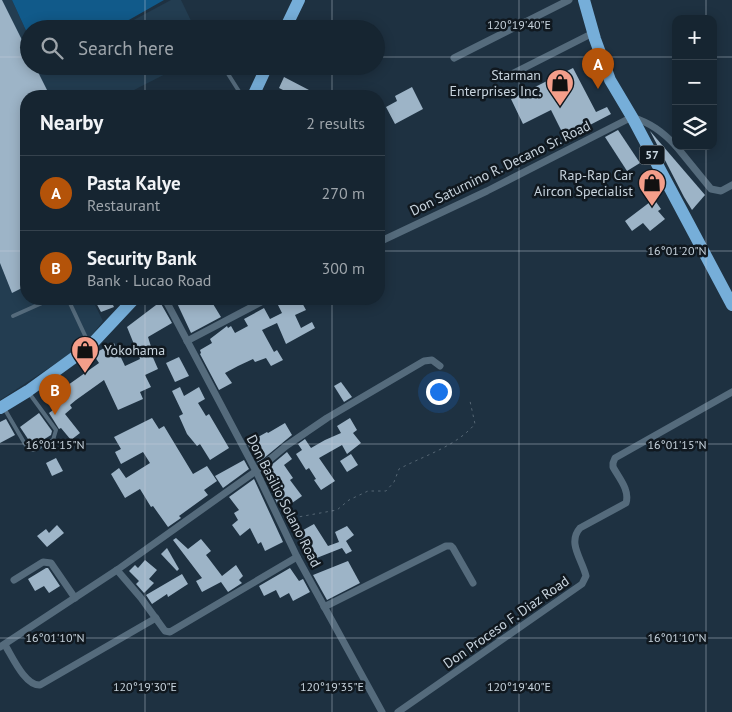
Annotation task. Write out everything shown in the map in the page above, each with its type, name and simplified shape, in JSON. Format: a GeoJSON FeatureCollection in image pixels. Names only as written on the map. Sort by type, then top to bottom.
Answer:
{"type":"FeatureCollection","features":[{"type":"Feature","properties":{"kind":"highway"},"geometry":{"type":"LineString","coordinates":[[289,20],[299,0]]}},
{"type":"Feature","properties":{"kind":"highway","name":"57"},"geometry":{"type":"LineString","coordinates":[[584,0],[593,33],[610,80],[632,117],[732,305]]}},
{"type":"Feature","properties":{"kind":"highway"},"geometry":{"type":"LineString","coordinates":[[256,90],[263,75]]}},
{"type":"Feature","properties":{"kind":"highway"},"geometry":{"type":"LineString","coordinates":[[1,407],[28,391],[90,346],[128,305]]}},
{"type":"Feature","properties":{"kind":"street"},"geometry":{"type":"LineString","coordinates":[[454,58],[569,0]]}},
{"type":"Feature","properties":{"kind":"street"},"geometry":{"type":"LineString","coordinates":[[506,77],[593,33]]}},
{"type":"Feature","properties":{"kind":"street"},"geometry":{"type":"LineString","coordinates":[[632,117],[664,132],[672,141]]}},
{"type":"Feature","properties":{"kind":"street","name":"Don Saturnino R. Decano Sr. Road"},"geometry":{"type":"LineString","coordinates":[[385,239],[487,191],[632,117]]}},
{"type":"Feature","properties":{"kind":"street"},"geometry":{"type":"LineString","coordinates":[[679,150],[711,189],[721,191],[732,186]]}},
{"type":"Feature","properties":{"kind":"street","name":"Don Basilio Solano Road"},"geometry":{"type":"LineString","coordinates":[[168,305],[256,472],[297,557],[382,712]]}},
{"type":"Feature","properties":{"kind":"street"},"geometry":{"type":"LineString","coordinates":[[187,341],[256,305]]}},
{"type":"Feature","properties":{"kind":"street"},"geometry":{"type":"LineString","coordinates":[[156,618],[40,685],[30,682],[3,646],[117,570],[256,472],[286,446],[327,418],[429,360],[436,362],[440,366]]}},
{"type":"Feature","properties":{"kind":"street","name":"Don Proceso F. Diaz Road"},"geometry":{"type":"LineString","coordinates":[[398,712],[582,584],[586,576],[575,546],[575,534],[580,528],[626,503],[627,500],[626,490],[613,467],[615,458],[732,392]]}},
{"type":"Feature","properties":{"kind":"street"},"geometry":{"type":"LineString","coordinates":[[324,607],[446,546],[453,548],[473,583]]}},
{"type":"Feature","properties":{"kind":"street"},"geometry":{"type":"LineString","coordinates":[[117,570],[141,598],[164,632],[170,632],[297,557]]}},
{"type":"Feature","properties":{"kind":"street"},"geometry":{"type":"LineString","coordinates":[[14,580],[43,562],[48,561],[75,598]]}},
{"type":"Feature","properties":{"kind":"lane"},"geometry":{"type":"LineString","coordinates":[[229,75],[238,90]]}},
{"type":"Feature","properties":{"kind":"lane"},"geometry":{"type":"LineString","coordinates":[[13,316],[39,305]]}},
{"type":"Feature","properties":{"kind":"lane"},"geometry":{"type":"LineString","coordinates":[[71,305],[90,346]]}},
{"type":"Feature","properties":{"kind":"lane"},"geometry":{"type":"LineString","coordinates":[[1,407],[30,449],[34,450],[53,440],[56,430],[28,391]]}},
{"type":"Feature","properties":{"kind":"path"},"geometry":{"type":"LineString","coordinates":[[279,520],[338,510],[349,500],[368,491],[386,490],[394,482],[399,469],[445,448],[466,434],[475,424],[470,401]]}},
{"type":"Feature","properties":{"kind":"shaded area"},"geometry":{"type":"Polygon","coordinates":[[[0,0],[12,0],[21,20],[20,75],[163,75],[134,90],[20,90],[20,305],[95,305],[103,321],[84,345],[0,400],[0,0]]]}},
{"type":"Feature","properties":{"kind":"shaded area"},"geometry":{"type":"Polygon","coordinates":[[[12,0],[164,0],[129,20],[21,20],[12,0]]]}},
{"type":"Feature","properties":{"kind":"shaded area"},"geometry":{"type":"Polygon","coordinates":[[[171,0],[181,0],[191,20],[134,20],[171,0]]]}},
{"type":"Feature","properties":{"kind":"building"},"geometry":{"type":"Polygon","coordinates":[[[0,0],[2,0],[20,36],[20,75],[40,75],[47,90],[20,90],[20,289],[12,293],[0,263],[0,0]]]}},
{"type":"Feature","properties":{"kind":"building"},"geometry":{"type":"Polygon","coordinates":[[[573,68],[596,112],[607,107],[611,114],[565,138],[551,110],[523,124],[511,99],[573,68]]]}},
{"type":"Feature","properties":{"kind":"building"},"geometry":{"type":"Polygon","coordinates":[[[284,77],[309,90],[283,90],[279,88],[284,77]]]}},
{"type":"Feature","properties":{"kind":"building"},"geometry":{"type":"Polygon","coordinates":[[[412,87],[423,109],[395,124],[386,107],[397,101],[395,96],[412,87]]]}},
{"type":"Feature","properties":{"kind":"building"},"geometry":{"type":"Polygon","coordinates":[[[618,130],[640,163],[627,171],[605,137],[618,130]]]}},
{"type":"Feature","properties":{"kind":"building"},"geometry":{"type":"Polygon","coordinates":[[[650,131],[705,195],[692,210],[684,197],[650,131]]]}},
{"type":"Feature","properties":{"kind":"building"},"geometry":{"type":"Polygon","coordinates":[[[654,199],[661,209],[658,211],[665,219],[650,231],[643,223],[632,231],[625,221],[654,199]]]}},
{"type":"Feature","properties":{"kind":"building"},"geometry":{"type":"Polygon","coordinates":[[[97,305],[113,305],[114,307],[101,312],[97,305]]]}},
{"type":"Feature","properties":{"kind":"building"},"geometry":{"type":"Polygon","coordinates":[[[156,305],[162,305],[172,323],[148,337],[153,353],[151,353],[158,369],[145,375],[151,387],[140,392],[143,399],[118,410],[104,380],[70,405],[72,408],[65,414],[80,433],[71,440],[61,428],[59,429],[49,413],[60,405],[55,398],[67,384],[99,363],[93,354],[114,343],[125,366],[140,359],[127,327],[156,305]]]}},
{"type":"Feature","properties":{"kind":"building"},"geometry":{"type":"Polygon","coordinates":[[[178,305],[214,305],[221,317],[191,333],[178,305]]]}},
{"type":"Feature","properties":{"kind":"building"},"geometry":{"type":"Polygon","coordinates":[[[278,305],[303,305],[306,310],[295,315],[301,328],[312,322],[315,328],[286,344],[277,323],[262,330],[274,352],[277,350],[283,360],[271,366],[266,358],[255,362],[253,359],[238,366],[225,373],[232,383],[219,390],[200,354],[200,350],[212,343],[210,339],[227,326],[228,328],[231,326],[235,333],[248,326],[244,319],[264,308],[270,319],[282,313],[278,305]]]}},
{"type":"Feature","properties":{"kind":"building"},"geometry":{"type":"Polygon","coordinates":[[[179,357],[189,376],[175,382],[166,363],[179,357]]]}},
{"type":"Feature","properties":{"kind":"building"},"geometry":{"type":"Polygon","coordinates":[[[341,382],[352,397],[344,402],[334,386],[341,382]]]}},
{"type":"Feature","properties":{"kind":"building"},"geometry":{"type":"Polygon","coordinates":[[[180,387],[184,396],[199,387],[205,399],[198,403],[206,416],[209,414],[229,448],[210,460],[200,444],[197,446],[187,434],[179,416],[183,414],[172,391],[180,387]]]}},
{"type":"Feature","properties":{"kind":"building"},"geometry":{"type":"Polygon","coordinates":[[[39,413],[52,431],[51,435],[32,445],[20,427],[39,413]]]}},
{"type":"Feature","properties":{"kind":"building"},"geometry":{"type":"Polygon","coordinates":[[[152,418],[159,429],[164,426],[193,474],[207,466],[217,481],[204,490],[208,495],[179,516],[181,518],[168,527],[153,506],[151,507],[140,489],[125,498],[111,474],[119,468],[126,478],[150,463],[143,452],[121,464],[115,452],[121,449],[114,437],[152,418]]]}},
{"type":"Feature","properties":{"kind":"building"},"geometry":{"type":"Polygon","coordinates":[[[350,418],[357,430],[353,433],[361,443],[347,454],[342,445],[319,458],[335,481],[321,490],[309,468],[306,470],[296,454],[302,450],[298,444],[305,439],[311,448],[341,433],[337,426],[350,418]]]}},
{"type":"Feature","properties":{"kind":"building"},"geometry":{"type":"Polygon","coordinates":[[[6,419],[15,435],[0,443],[0,422],[6,419]]]}},
{"type":"Feature","properties":{"kind":"building"},"geometry":{"type":"Polygon","coordinates":[[[285,423],[292,435],[258,463],[247,443],[285,423]]]}},
{"type":"Feature","properties":{"kind":"building"},"geometry":{"type":"Polygon","coordinates":[[[287,452],[292,459],[284,465],[293,478],[290,480],[302,496],[285,508],[280,501],[277,503],[263,472],[287,452]]]}},
{"type":"Feature","properties":{"kind":"building"},"geometry":{"type":"Polygon","coordinates":[[[351,454],[358,465],[347,472],[340,461],[351,454]]]}},
{"type":"Feature","properties":{"kind":"building"},"geometry":{"type":"Polygon","coordinates":[[[56,458],[63,471],[52,476],[46,463],[56,458]]]}},
{"type":"Feature","properties":{"kind":"building"},"geometry":{"type":"Polygon","coordinates":[[[244,460],[249,469],[223,488],[215,476],[244,460]]]}},
{"type":"Feature","properties":{"kind":"building"},"geometry":{"type":"Polygon","coordinates":[[[254,479],[283,542],[265,551],[261,542],[258,544],[250,528],[240,536],[232,525],[238,520],[234,513],[239,510],[229,497],[254,479]]]}},
{"type":"Feature","properties":{"kind":"building"},"geometry":{"type":"Polygon","coordinates":[[[314,524],[328,546],[339,542],[335,532],[347,526],[354,535],[346,541],[352,551],[346,554],[342,548],[309,561],[304,547],[296,534],[314,524]]]}},
{"type":"Feature","properties":{"kind":"building"},"geometry":{"type":"Polygon","coordinates":[[[57,525],[64,533],[47,547],[37,536],[46,529],[49,533],[57,525]]]}},
{"type":"Feature","properties":{"kind":"building"},"geometry":{"type":"Polygon","coordinates":[[[176,538],[188,549],[201,539],[211,551],[206,555],[222,576],[236,565],[243,576],[239,580],[242,583],[228,592],[221,582],[202,592],[196,581],[202,578],[173,540],[176,538]]]}},
{"type":"Feature","properties":{"kind":"building"},"geometry":{"type":"Polygon","coordinates":[[[167,548],[179,569],[177,571],[161,554],[167,548]]]}},
{"type":"Feature","properties":{"kind":"building"},"geometry":{"type":"Polygon","coordinates":[[[145,560],[157,570],[149,579],[154,583],[144,593],[136,584],[139,581],[129,571],[135,565],[138,568],[145,560]]]}},
{"type":"Feature","properties":{"kind":"building"},"geometry":{"type":"Polygon","coordinates":[[[348,561],[360,583],[327,600],[313,575],[348,561]]]}},
{"type":"Feature","properties":{"kind":"building"},"geometry":{"type":"Polygon","coordinates":[[[48,568],[60,586],[49,593],[44,586],[35,591],[28,579],[48,568]]]}},
{"type":"Feature","properties":{"kind":"building"},"geometry":{"type":"Polygon","coordinates":[[[290,568],[299,581],[303,579],[310,592],[293,601],[289,593],[280,598],[276,590],[264,596],[259,586],[290,568]]]}},
{"type":"Feature","properties":{"kind":"building"},"geometry":{"type":"Polygon","coordinates":[[[182,574],[188,584],[168,597],[167,594],[152,604],[146,595],[182,574]]]}},
{"type":"Feature","properties":{"kind":"place","name":"Pasta Kalye"},"geometry":{"type":"Point","coordinates":[598,89]}},
{"type":"Feature","properties":{"kind":"place","name":"Starman Enterprises Inc."},"geometry":{"type":"Point","coordinates":[560,107]}},
{"type":"Feature","properties":{"kind":"place","name":"Rap-Rap Car Aircon Specialist"},"geometry":{"type":"Point","coordinates":[652,207]}},
{"type":"Feature","properties":{"kind":"place","name":"Yokohama"},"geometry":{"type":"Point","coordinates":[85,374]}},
{"type":"Feature","properties":{"kind":"place","name":"Security Bank"},"geometry":{"type":"Point","coordinates":[55,415]}}]}
